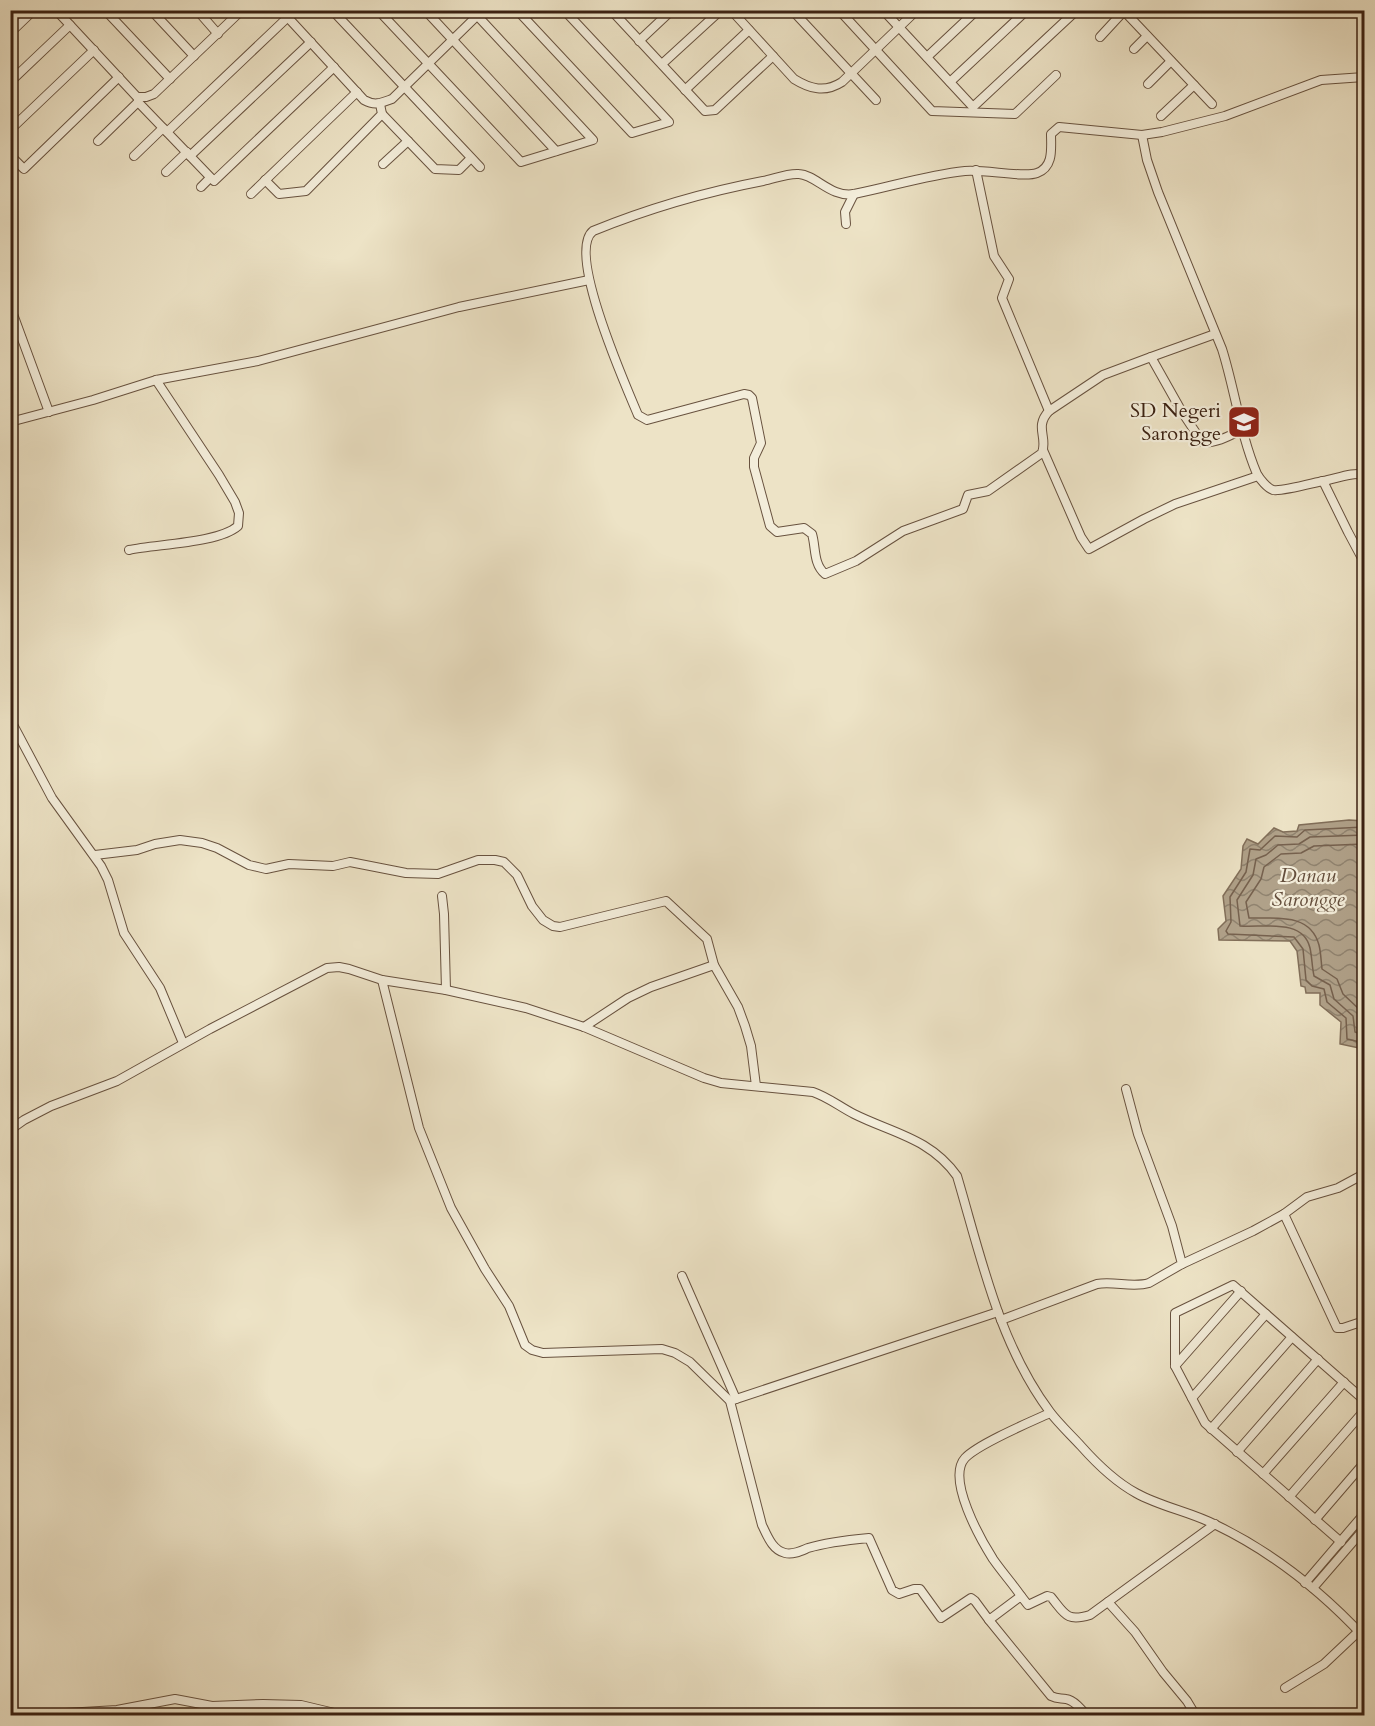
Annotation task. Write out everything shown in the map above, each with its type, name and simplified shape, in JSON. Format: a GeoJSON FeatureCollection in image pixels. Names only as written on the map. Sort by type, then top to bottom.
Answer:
{"type":"FeatureCollection","features":[{"type":"Feature","properties":{"kind":"street"},"geometry":{"type":"LineString","coordinates":[[10,33],[34,10]]}},
{"type":"Feature","properties":{"kind":"street"},"geometry":{"type":"LineString","coordinates":[[56,10],[214,181],[334,68]]}},
{"type":"Feature","properties":{"kind":"street"},"geometry":{"type":"LineString","coordinates":[[105,10],[170,79]]}},
{"type":"Feature","properties":{"kind":"street"},"geometry":{"type":"LineString","coordinates":[[151,10],[194,56]]}},
{"type":"Feature","properties":{"kind":"street"},"geometry":{"type":"LineString","coordinates":[[197,10],[218,34]]}},
{"type":"Feature","properties":{"kind":"street"},"geometry":{"type":"LineString","coordinates":[[98,141],[138,99],[154,94],[242,10]]}},
{"type":"Feature","properties":{"kind":"street"},"geometry":{"type":"LineString","coordinates":[[281,10],[364,100],[372,104],[380,104],[392,99],[428,64],[452,40],[477,12],[593,140],[521,162],[428,64],[378,10]]}},
{"type":"Feature","properties":{"kind":"street"},"geometry":{"type":"LineString","coordinates":[[332,10],[480,167]]}},
{"type":"Feature","properties":{"kind":"street"},"geometry":{"type":"LineString","coordinates":[[425,10],[556,152]]}},
{"type":"Feature","properties":{"kind":"street"},"geometry":{"type":"LineString","coordinates":[[517,10],[632,132],[669,122],[564,10]]}},
{"type":"Feature","properties":{"kind":"street"},"geometry":{"type":"LineString","coordinates":[[611,10],[705,111],[715,111],[773,56]]}},
{"type":"Feature","properties":{"kind":"street"},"geometry":{"type":"LineString","coordinates":[[639,41],[672,10]]}},
{"type":"Feature","properties":{"kind":"street"},"geometry":{"type":"LineString","coordinates":[[662,64],[721,10]]}},
{"type":"Feature","properties":{"kind":"street"},"geometry":{"type":"LineString","coordinates":[[731,10],[794,79],[805,86],[819,90],[832,89],[851,74],[918,10]]}},
{"type":"Feature","properties":{"kind":"street"},"geometry":{"type":"LineString","coordinates":[[792,10],[876,100]]}},
{"type":"Feature","properties":{"kind":"street"},"geometry":{"type":"LineString","coordinates":[[839,10],[932,111],[1015,114],[1056,75]]}},
{"type":"Feature","properties":{"kind":"street"},"geometry":{"type":"LineString","coordinates":[[883,10],[973,107],[1077,10]]}},
{"type":"Feature","properties":{"kind":"street"},"geometry":{"type":"LineString","coordinates":[[927,57],[977,10]]}},
{"type":"Feature","properties":{"kind":"street"},"geometry":{"type":"LineString","coordinates":[[950,82],[1027,10]]}},
{"type":"Feature","properties":{"kind":"street"},"geometry":{"type":"LineString","coordinates":[[1100,37],[1124,11],[1212,104]]}},
{"type":"Feature","properties":{"kind":"street"},"geometry":{"type":"LineString","coordinates":[[134,156],[288,18]]}},
{"type":"Feature","properties":{"kind":"street"},"geometry":{"type":"LineString","coordinates":[[10,82],[70,25]]}},
{"type":"Feature","properties":{"kind":"street"},"geometry":{"type":"LineString","coordinates":[[685,90],[749,30]]}},
{"type":"Feature","properties":{"kind":"street"},"geometry":{"type":"LineString","coordinates":[[1134,49],[1147,36]]}},
{"type":"Feature","properties":{"kind":"street"},"geometry":{"type":"LineString","coordinates":[[166,172],[311,42]]}},
{"type":"Feature","properties":{"kind":"street"},"geometry":{"type":"LineString","coordinates":[[10,130],[94,50]]}},
{"type":"Feature","properties":{"kind":"street"},"geometry":{"type":"LineString","coordinates":[[1148,84],[1171,61]]}},
{"type":"Feature","properties":{"kind":"street"},"geometry":{"type":"LineString","coordinates":[[1043,450],[1040,455],[1012,472],[988,491],[968,495],[963,509],[903,531],[885,540],[864,556],[825,574],[818,562],[812,534],[804,528],[777,532],[770,525],[754,467],[754,458],[761,443],[752,398],[749,395],[744,394],[647,420],[638,415],[597,314],[589,280],[586,241],[589,235],[628,218],[741,185],[798,174],[833,191],[854,194],[976,170],[1039,173],[1049,164],[1051,134],[1059,126],[1142,135],[1162,132],[1225,116],[1321,80],[1365,77]]}},
{"type":"Feature","properties":{"kind":"street"},"geometry":{"type":"LineString","coordinates":[[10,155],[24,169],[119,78]]}},
{"type":"Feature","properties":{"kind":"street"},"geometry":{"type":"LineString","coordinates":[[1161,116],[1194,85]]}},
{"type":"Feature","properties":{"kind":"street"},"geometry":{"type":"LineString","coordinates":[[251,194],[357,92]]}},
{"type":"Feature","properties":{"kind":"street"},"geometry":{"type":"LineString","coordinates":[[380,104],[382,114],[435,169],[459,170],[471,158]]}},
{"type":"Feature","properties":{"kind":"street"},"geometry":{"type":"LineString","coordinates":[[265,180],[279,194],[306,191],[382,114]]}},
{"type":"Feature","properties":{"kind":"street"},"geometry":{"type":"LineString","coordinates":[[1142,135],[1147,160],[1158,192],[1230,374],[1243,429],[1258,476],[1275,490],[1340,479],[1357,473],[1365,475]]}},
{"type":"Feature","properties":{"kind":"street"},"geometry":{"type":"LineString","coordinates":[[382,164],[408,141]]}},
{"type":"Feature","properties":{"kind":"street"},"geometry":{"type":"LineString","coordinates":[[976,170],[994,256],[1009,279],[1002,298],[1049,411]]}},
{"type":"Feature","properties":{"kind":"street"},"geometry":{"type":"LineString","coordinates":[[201,187],[210,177]]}},
{"type":"Feature","properties":{"kind":"street"},"geometry":{"type":"LineString","coordinates":[[846,225],[845,212],[854,194]]}},
{"type":"Feature","properties":{"kind":"street"},"geometry":{"type":"LineString","coordinates":[[10,422],[156,380],[258,361],[459,307],[589,280]]}},
{"type":"Feature","properties":{"kind":"street"},"geometry":{"type":"LineString","coordinates":[[10,306],[49,412]]}},
{"type":"Feature","properties":{"kind":"street"},"geometry":{"type":"LineString","coordinates":[[1215,334],[1103,375],[1049,411],[1043,417],[1041,426],[1043,450],[1081,537],[1089,549],[1175,504],[1258,476]]}},
{"type":"Feature","properties":{"kind":"street"},"geometry":{"type":"LineString","coordinates":[[1151,357],[1202,442],[1219,440],[1243,429]]}},
{"type":"Feature","properties":{"kind":"street"},"geometry":{"type":"LineString","coordinates":[[129,550],[210,539],[232,531],[238,526],[239,513],[230,493],[156,380]]}},
{"type":"Feature","properties":{"kind":"street"},"geometry":{"type":"LineString","coordinates":[[1323,481],[1365,562]]}},
{"type":"Feature","properties":{"kind":"street"},"geometry":{"type":"LineString","coordinates":[[10,719],[52,798],[95,855],[108,880],[124,933],[160,988],[183,1043]]}},
{"type":"Feature","properties":{"kind":"street"},"geometry":{"type":"LineString","coordinates":[[95,855],[137,850],[180,840],[202,843],[217,848],[249,865],[266,868],[290,864],[333,866],[351,862],[417,875],[438,874],[478,860],[504,862],[517,875],[543,920],[560,927],[666,901],[690,925],[704,934],[714,965],[738,1007],[745,1026],[751,1046],[756,1086]]}},
{"type":"Feature","properties":{"kind":"street"},"geometry":{"type":"LineString","coordinates":[[442,896],[446,990]]}},
{"type":"Feature","properties":{"kind":"street"},"geometry":{"type":"LineString","coordinates":[[584,1027],[628,998],[651,987],[714,965]]}},
{"type":"Feature","properties":{"kind":"street"},"geometry":{"type":"LineString","coordinates":[[10,1131],[24,1120],[51,1106],[117,1081],[183,1043],[327,968],[339,967],[382,980],[446,990],[526,1008],[584,1027],[704,1078],[721,1083],[821,1095],[855,1114],[914,1139],[951,1168],[957,1176],[975,1244],[998,1312],[1022,1366],[1050,1413],[1113,1479],[1137,1494],[1215,1524],[1277,1562],[1313,1588],[1362,1634],[1324,1664],[1285,1688]]}},
{"type":"Feature","properties":{"kind":"street"},"geometry":{"type":"LineString","coordinates":[[382,980],[418,1128],[451,1209],[509,1306],[525,1345],[543,1353],[662,1349],[675,1353],[690,1362],[733,1400]]}},
{"type":"Feature","properties":{"kind":"street"},"geometry":{"type":"LineString","coordinates":[[1126,1089],[1138,1134],[1172,1226],[1182,1264]]}},
{"type":"Feature","properties":{"kind":"street"},"geometry":{"type":"LineString","coordinates":[[1001,1320],[1097,1284],[1107,1282],[1143,1285],[1182,1264],[1238,1239],[1284,1214],[1307,1197],[1338,1188],[1365,1174]]}},
{"type":"Feature","properties":{"kind":"street"},"geometry":{"type":"LineString","coordinates":[[1284,1214],[1337,1328],[1365,1321]]}},
{"type":"Feature","properties":{"kind":"street"},"geometry":{"type":"LineString","coordinates":[[682,1276],[733,1400],[762,1524],[769,1541],[779,1551],[786,1554],[834,1541],[869,1538],[889,1584],[895,1592],[898,1594],[920,1589],[943,1618],[966,1600],[973,1599],[1051,1696],[1071,1701],[1087,1716]]}},
{"type":"Feature","properties":{"kind":"street"},"geometry":{"type":"LineString","coordinates":[[1341,1542],[1205,1423],[1175,1366],[1176,1313],[1233,1284],[1365,1400]]}},
{"type":"Feature","properties":{"kind":"street"},"geometry":{"type":"LineString","coordinates":[[1175,1366],[1241,1291]]}},
{"type":"Feature","properties":{"kind":"street"},"geometry":{"type":"LineString","coordinates":[[733,1400],[998,1312]]}},
{"type":"Feature","properties":{"kind":"street"},"geometry":{"type":"LineString","coordinates":[[1192,1398],[1266,1314]]}},
{"type":"Feature","properties":{"kind":"street"},"geometry":{"type":"LineString","coordinates":[[1211,1429],[1292,1336]]}},
{"type":"Feature","properties":{"kind":"street"},"geometry":{"type":"LineString","coordinates":[[1237,1452],[1318,1359]]}},
{"type":"Feature","properties":{"kind":"street"},"geometry":{"type":"LineString","coordinates":[[1263,1474],[1344,1382]]}},
{"type":"Feature","properties":{"kind":"street"},"geometry":{"type":"LineString","coordinates":[[1289,1497],[1365,1411]]}},
{"type":"Feature","properties":{"kind":"street"},"geometry":{"type":"LineString","coordinates":[[1050,1413],[982,1447],[965,1459],[960,1469],[960,1484],[969,1515],[993,1558],[1029,1605],[1049,1596],[1067,1617],[1073,1619],[1090,1615],[1215,1524]]}},
{"type":"Feature","properties":{"kind":"street"},"geometry":{"type":"LineString","coordinates":[[1315,1520],[1365,1463]]}},
{"type":"Feature","properties":{"kind":"street"},"geometry":{"type":"LineString","coordinates":[[1305,1583],[1365,1514]]}},
{"type":"Feature","properties":{"kind":"street"},"geometry":{"type":"LineString","coordinates":[[1313,1588],[1365,1529]]}},
{"type":"Feature","properties":{"kind":"street"},"geometry":{"type":"LineString","coordinates":[[989,1620],[1021,1596]]}},
{"type":"Feature","properties":{"kind":"street"},"geometry":{"type":"LineString","coordinates":[[1108,1602],[1135,1632],[1196,1716]]}},
{"type":"Feature","properties":{"kind":"street"},"geometry":{"type":"LineString","coordinates":[[14,1716],[117,1710],[175,1699],[212,1706],[301,1705],[347,1716]]}},
{"type":"Feature","properties":{"kind":"water","name":"Danau Sarongge"},"geometry":{"type":"Polygon","coordinates":[[[1349,820],[1364,821],[1364,1049],[1340,1044],[1341,1022],[1320,1005],[1320,993],[1306,993],[1305,987],[1301,986],[1297,951],[1290,941],[1219,940],[1218,929],[1226,921],[1223,896],[1241,869],[1243,846],[1247,839],[1258,844],[1274,828],[1283,832],[1297,831],[1299,825],[1349,820]]]}},
{"type":"Feature","properties":{"kind":"place","name":"SD Negeri Sarongge"},"geometry":{"type":"Point","coordinates":[1244,422]}}]}
